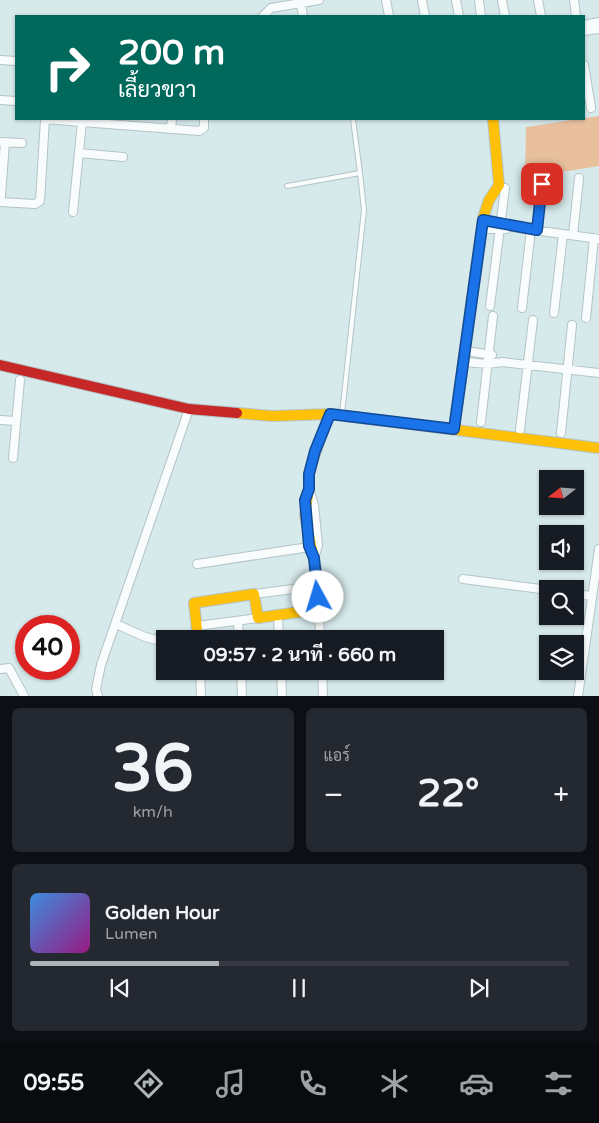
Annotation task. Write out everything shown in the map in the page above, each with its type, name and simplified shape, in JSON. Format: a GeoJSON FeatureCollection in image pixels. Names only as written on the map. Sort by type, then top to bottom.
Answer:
{"type":"FeatureCollection","features":[{"type":"Feature","properties":{"kind":"street"},"geometry":{"type":"LineString","coordinates":[[264,15],[271,8],[301,1],[319,0]]}},
{"type":"Feature","properties":{"kind":"street"},"geometry":{"type":"LineString","coordinates":[[386,0],[389,15]]}},
{"type":"Feature","properties":{"kind":"street"},"geometry":{"type":"LineString","coordinates":[[422,0],[425,15]]}},
{"type":"Feature","properties":{"kind":"street"},"geometry":{"type":"LineString","coordinates":[[456,0],[459,15]]}},
{"type":"Feature","properties":{"kind":"street"},"geometry":{"type":"LineString","coordinates":[[479,0],[481,15]]}},
{"type":"Feature","properties":{"kind":"street"},"geometry":{"type":"LineString","coordinates":[[502,0],[504,15]]}},
{"type":"Feature","properties":{"kind":"street"},"geometry":{"type":"LineString","coordinates":[[538,0],[541,15]]}},
{"type":"Feature","properties":{"kind":"street"},"geometry":{"type":"LineString","coordinates":[[574,0],[576,15]]}},
{"type":"Feature","properties":{"kind":"street"},"geometry":{"type":"LineString","coordinates":[[301,1],[303,15]]}},
{"type":"Feature","properties":{"kind":"street"},"geometry":{"type":"LineString","coordinates":[[585,25],[599,22]]}},
{"type":"Feature","properties":{"kind":"street"},"geometry":{"type":"LineString","coordinates":[[585,31],[599,29]]}},
{"type":"Feature","properties":{"kind":"street"},"geometry":{"type":"LineString","coordinates":[[0,60],[15,61]]}},
{"type":"Feature","properties":{"kind":"street"},"geometry":{"type":"LineString","coordinates":[[585,71],[591,108]]}},
{"type":"Feature","properties":{"kind":"street"},"geometry":{"type":"LineString","coordinates":[[0,100],[15,101]]}},
{"type":"Feature","properties":{"kind":"street"},"geometry":{"type":"LineString","coordinates":[[0,202],[35,204],[40,201],[45,120]]}},
{"type":"Feature","properties":{"kind":"street"},"geometry":{"type":"LineString","coordinates":[[62,120],[140,122],[171,129],[202,131],[204,120]]}},
{"type":"Feature","properties":{"kind":"street"},"geometry":{"type":"LineString","coordinates":[[171,129],[172,120]]}},
{"type":"Feature","properties":{"kind":"street"},"geometry":{"type":"LineString","coordinates":[[454,429],[482,224],[489,200],[499,185],[493,120]]}},
{"type":"Feature","properties":{"kind":"street"},"geometry":{"type":"LineString","coordinates":[[73,212],[79,153],[78,121]]}},
{"type":"Feature","properties":{"kind":"street"},"geometry":{"type":"LineString","coordinates":[[1,196],[3,142],[22,143]]}},
{"type":"Feature","properties":{"kind":"street"},"geometry":{"type":"LineString","coordinates":[[79,153],[123,157]]}},
{"type":"Feature","properties":{"kind":"street"},"geometry":{"type":"LineString","coordinates":[[573,235],[579,178]]}},
{"type":"Feature","properties":{"kind":"street"},"geometry":{"type":"LineString","coordinates":[[522,308],[542,184]]}},
{"type":"Feature","properties":{"kind":"street"},"geometry":{"type":"LineString","coordinates":[[490,306],[505,188]]}},
{"type":"Feature","properties":{"kind":"street"},"geometry":{"type":"LineString","coordinates":[[482,224],[596,238],[586,318]]}},
{"type":"Feature","properties":{"kind":"street"},"geometry":{"type":"LineString","coordinates":[[554,313],[562,234]]}},
{"type":"Feature","properties":{"kind":"street"},"geometry":{"type":"LineString","coordinates":[[481,422],[493,316]]}},
{"type":"Feature","properties":{"kind":"street"},"geometry":{"type":"LineString","coordinates":[[520,430],[533,320]]}},
{"type":"Feature","properties":{"kind":"street"},"geometry":{"type":"LineString","coordinates":[[561,433],[572,325]]}},
{"type":"Feature","properties":{"kind":"street"},"geometry":{"type":"LineString","coordinates":[[466,351],[489,354],[502,362]]}},
{"type":"Feature","properties":{"kind":"street"},"geometry":{"type":"LineString","coordinates":[[464,362],[488,364],[502,362],[599,373]]}},
{"type":"Feature","properties":{"kind":"street"},"geometry":{"type":"LineString","coordinates":[[0,365],[189,409],[272,416],[330,414],[599,448]]}},
{"type":"Feature","properties":{"kind":"street"},"geometry":{"type":"LineString","coordinates":[[13,458],[20,380]]}},
{"type":"Feature","properties":{"kind":"street"},"geometry":{"type":"LineString","coordinates":[[98,696],[96,689],[101,665],[189,409]]}},
{"type":"Feature","properties":{"kind":"street"},"geometry":{"type":"LineString","coordinates":[[320,630],[313,546],[305,500],[309,489],[309,474],[330,414]]}},
{"type":"Feature","properties":{"kind":"street"},"geometry":{"type":"LineString","coordinates":[[0,420],[16,422]]}},
{"type":"Feature","properties":{"kind":"street"},"geometry":{"type":"LineString","coordinates":[[197,564],[313,546]]}},
{"type":"Feature","properties":{"kind":"street"},"geometry":{"type":"LineString","coordinates":[[578,696],[599,549]]}},
{"type":"Feature","properties":{"kind":"street"},"geometry":{"type":"LineString","coordinates":[[463,579],[539,589]]}},
{"type":"Feature","properties":{"kind":"street"},"geometry":{"type":"LineString","coordinates":[[197,630],[194,604],[317,586]]}},
{"type":"Feature","properties":{"kind":"street"},"geometry":{"type":"LineString","coordinates":[[254,594],[258,618]]}},
{"type":"Feature","properties":{"kind":"street"},"geometry":{"type":"LineString","coordinates":[[584,595],[592,596]]}},
{"type":"Feature","properties":{"kind":"street"},"geometry":{"type":"LineString","coordinates":[[197,626],[319,609]]}},
{"type":"Feature","properties":{"kind":"street"},"geometry":{"type":"LineString","coordinates":[[278,615],[279,630]]}},
{"type":"Feature","properties":{"kind":"street"},"geometry":{"type":"LineString","coordinates":[[238,621],[238,630]]}},
{"type":"Feature","properties":{"kind":"street"},"geometry":{"type":"LineString","coordinates":[[116,624],[156,640]]}},
{"type":"Feature","properties":{"kind":"street"},"geometry":{"type":"LineString","coordinates":[[0,669],[9,668],[24,696]]}},
{"type":"Feature","properties":{"kind":"street"},"geometry":{"type":"LineString","coordinates":[[200,680],[201,696]]}},
{"type":"Feature","properties":{"kind":"street"},"geometry":{"type":"LineString","coordinates":[[241,680],[242,696]]}},
{"type":"Feature","properties":{"kind":"street"},"geometry":{"type":"LineString","coordinates":[[281,680],[282,696]]}},
{"type":"Feature","properties":{"kind":"street"},"geometry":{"type":"LineString","coordinates":[[322,680],[323,696]]}},
{"type":"Feature","properties":{"kind":"lane"},"geometry":{"type":"LineString","coordinates":[[342,416],[364,210],[353,120]]}},
{"type":"Feature","properties":{"kind":"lane"},"geometry":{"type":"LineString","coordinates":[[287,186],[360,173]]}},
{"type":"Feature","properties":{"kind":"shaded area"},"geometry":{"type":"Polygon","coordinates":[[[599,116],[599,166],[525,178],[526,127],[585,120],[585,118],[599,116]]]}},
{"type":"Feature","properties":{"kind":"traffic: slow"},"geometry":{"type":"LineString","coordinates":[[454,429],[483,218],[489,200],[499,185],[493,120]]}},
{"type":"Feature","properties":{"kind":"traffic: slow"},"geometry":{"type":"LineString","coordinates":[[237,413],[272,416],[330,414],[599,448]]}},
{"type":"Feature","properties":{"kind":"traffic: slow"},"geometry":{"type":"LineString","coordinates":[[197,630],[194,603],[254,594],[258,618],[319,609],[316,570],[305,515],[309,489]]}},
{"type":"Feature","properties":{"kind":"traffic: jam"},"geometry":{"type":"LineString","coordinates":[[0,365],[189,409],[237,413]]}},
{"type":"Feature","properties":{"kind":"route"},"geometry":{"type":"LineString","coordinates":[[318,597],[314,558],[309,546],[305,500],[309,489],[309,474],[315,451],[330,414],[454,429],[483,220],[502,223],[512,227],[537,230],[542,184]]}}]}
